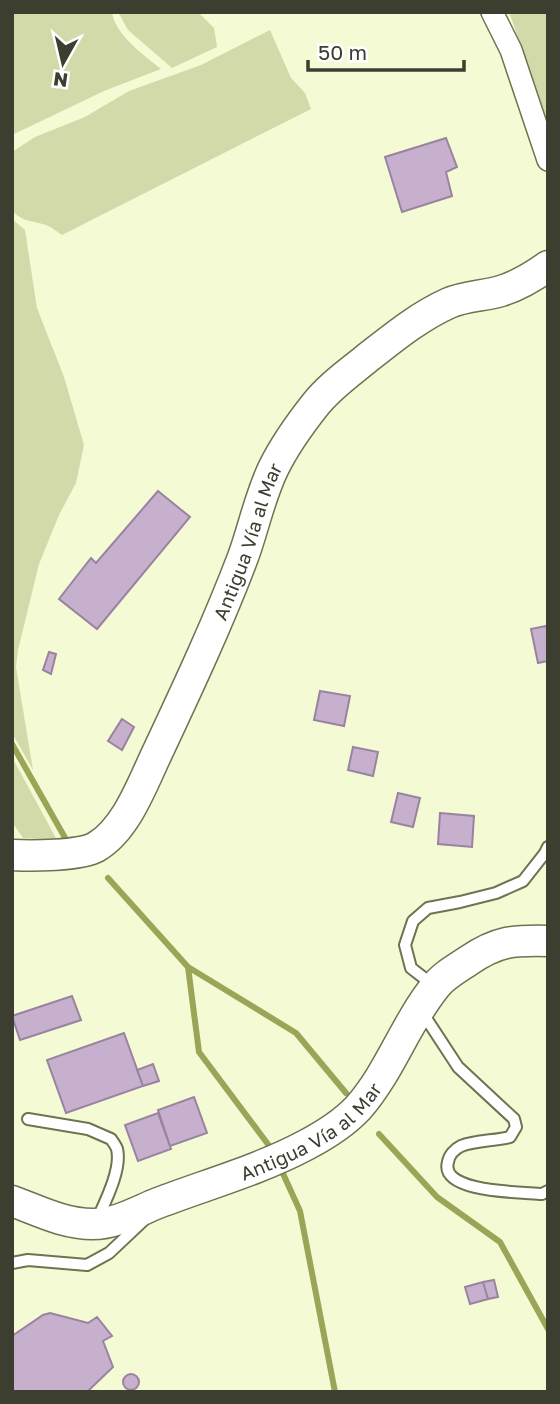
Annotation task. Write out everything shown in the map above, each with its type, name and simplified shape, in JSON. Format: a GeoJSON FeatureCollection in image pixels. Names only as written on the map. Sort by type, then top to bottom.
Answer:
{"type":"FeatureCollection","features":[{"type":"Feature","properties":{"kind":"main road","name":"Antigua Vía al Mar"},"geometry":{"type":"LineString","coordinates":[[12,855],[73,853],[94,849],[120,826],[188,690],[243,555],[274,467],[317,402],[405,328],[452,302],[503,290],[545,272]]}},
{"type":"Feature","properties":{"kind":"main road","name":"Antigua Vía al Mar"},"geometry":{"type":"LineString","coordinates":[[12,1201],[56,1219],[95,1224],[121,1219],[279,1158],[333,1130],[358,1108],[428,998],[460,966],[498,944],[522,940],[548,941]]}},
{"type":"Feature","properties":{"kind":"street"},"geometry":{"type":"LineString","coordinates":[[492,12],[511,50],[548,160]]}},
{"type":"Feature","properties":{"kind":"lane"},"geometry":{"type":"LineString","coordinates":[[548,847],[523,881],[496,893],[428,908],[413,920],[405,945],[411,968],[428,998],[458,1067],[514,1119],[516,1127],[510,1137],[463,1145],[454,1151],[448,1159],[448,1173],[453,1180],[462,1184],[500,1191],[542,1194],[548,1191]]}},
{"type":"Feature","properties":{"kind":"lane"},"geometry":{"type":"LineString","coordinates":[[28,1119],[88,1129],[111,1139],[117,1150],[117,1166],[95,1224]]}},
{"type":"Feature","properties":{"kind":"lane"},"geometry":{"type":"LineString","coordinates":[[12,1263],[28,1260],[87,1265],[109,1253],[160,1202]]}},
{"type":"Feature","properties":{"kind":"green space"},"geometry":{"type":"Polygon","coordinates":[[[12,12],[112,12],[124,36],[161,69],[104,91],[12,135],[12,12]]]}},
{"type":"Feature","properties":{"kind":"green space"},"geometry":{"type":"Polygon","coordinates":[[[118,12],[198,12],[214,28],[217,47],[172,68],[128,30],[118,12]]]}},
{"type":"Feature","properties":{"kind":"green space"},"geometry":{"type":"Polygon","coordinates":[[[509,12],[548,12],[548,123],[509,12]]]}},
{"type":"Feature","properties":{"kind":"green space"},"geometry":{"type":"Polygon","coordinates":[[[270,30],[291,78],[305,93],[311,109],[62,235],[12,211],[12,152],[35,137],[85,117],[129,91],[201,65],[270,30]]]}},
{"type":"Feature","properties":{"kind":"green space"},"geometry":{"type":"Polygon","coordinates":[[[12,219],[25,230],[37,308],[64,377],[84,445],[76,483],[59,515],[39,564],[18,650],[16,667],[33,770],[12,733],[12,219]]]}},
{"type":"Feature","properties":{"kind":"green space"},"geometry":{"type":"Polygon","coordinates":[[[12,757],[57,840],[23,838],[12,822],[12,757]]]}},
{"type":"Feature","properties":{"kind":"building"},"geometry":{"type":"Polygon","coordinates":[[[446,138],[457,167],[446,172],[452,196],[402,212],[385,157],[446,138]]]}},
{"type":"Feature","properties":{"kind":"building"},"geometry":{"type":"Polygon","coordinates":[[[158,491],[190,517],[97,629],[59,599],[91,558],[96,563],[158,491]]]}},
{"type":"Feature","properties":{"kind":"building"},"geometry":{"type":"Polygon","coordinates":[[[546,626],[548,661],[538,663],[531,629],[546,626]]]}},
{"type":"Feature","properties":{"kind":"building"},"geometry":{"type":"Polygon","coordinates":[[[49,652],[56,654],[51,674],[43,670],[49,652]]]}},
{"type":"Feature","properties":{"kind":"building"},"geometry":{"type":"Polygon","coordinates":[[[320,691],[350,696],[344,726],[314,720],[320,691]]]}},
{"type":"Feature","properties":{"kind":"building"},"geometry":{"type":"Polygon","coordinates":[[[122,719],[134,727],[122,750],[108,741],[122,719]]]}},
{"type":"Feature","properties":{"kind":"building"},"geometry":{"type":"Polygon","coordinates":[[[353,747],[378,752],[373,776],[348,770],[353,747]]]}},
{"type":"Feature","properties":{"kind":"building"},"geometry":{"type":"Polygon","coordinates":[[[398,793],[420,798],[413,827],[391,822],[398,793]]]}},
{"type":"Feature","properties":{"kind":"building"},"geometry":{"type":"Polygon","coordinates":[[[440,813],[474,816],[472,847],[438,844],[440,813]]]}},
{"type":"Feature","properties":{"kind":"building"},"geometry":{"type":"Polygon","coordinates":[[[72,996],[81,1020],[20,1040],[12,1016],[72,996]]]}},
{"type":"Feature","properties":{"kind":"building"},"geometry":{"type":"Polygon","coordinates":[[[124,1033],[143,1086],[66,1113],[47,1060],[124,1033]]]}},
{"type":"Feature","properties":{"kind":"building"},"geometry":{"type":"Polygon","coordinates":[[[153,1064],[159,1081],[143,1086],[137,1070],[153,1064]]]}},
{"type":"Feature","properties":{"kind":"building"},"geometry":{"type":"Polygon","coordinates":[[[194,1097],[207,1133],[170,1146],[158,1110],[194,1097]]]}},
{"type":"Feature","properties":{"kind":"building"},"geometry":{"type":"Polygon","coordinates":[[[158,1113],[171,1149],[138,1161],[125,1125],[158,1113]]]}},
{"type":"Feature","properties":{"kind":"building"},"geometry":{"type":"Polygon","coordinates":[[[494,1280],[498,1297],[488,1299],[483,1282],[494,1280]]]}},
{"type":"Feature","properties":{"kind":"building"},"geometry":{"type":"Polygon","coordinates":[[[483,1282],[488,1299],[470,1304],[465,1287],[483,1282]]]}},
{"type":"Feature","properties":{"kind":"building"},"geometry":{"type":"Polygon","coordinates":[[[50,1313],[88,1323],[97,1317],[112,1336],[103,1341],[113,1367],[87,1392],[12,1392],[12,1336],[50,1313]]]}},
{"type":"Feature","properties":{"kind":"building"},"geometry":{"type":"Polygon","coordinates":[[[131,1374],[139,1382],[131,1390],[123,1382],[131,1374]]]}},
{"type":"Feature","properties":{"kind":"waterway"},"geometry":{"type":"LineString","coordinates":[[12,744],[68,843]]}},
{"type":"Feature","properties":{"kind":"waterway"},"geometry":{"type":"LineString","coordinates":[[108,878],[188,967],[199,1052],[273,1151]]}},
{"type":"Feature","properties":{"kind":"waterway"},"geometry":{"type":"LineString","coordinates":[[188,967],[296,1033],[346,1093]]}},
{"type":"Feature","properties":{"kind":"waterway"},"geometry":{"type":"LineString","coordinates":[[379,1134],[437,1197],[500,1242],[548,1329]]}},
{"type":"Feature","properties":{"kind":"waterway"},"geometry":{"type":"LineString","coordinates":[[280,1167],[300,1211],[335,1392]]}}]}
